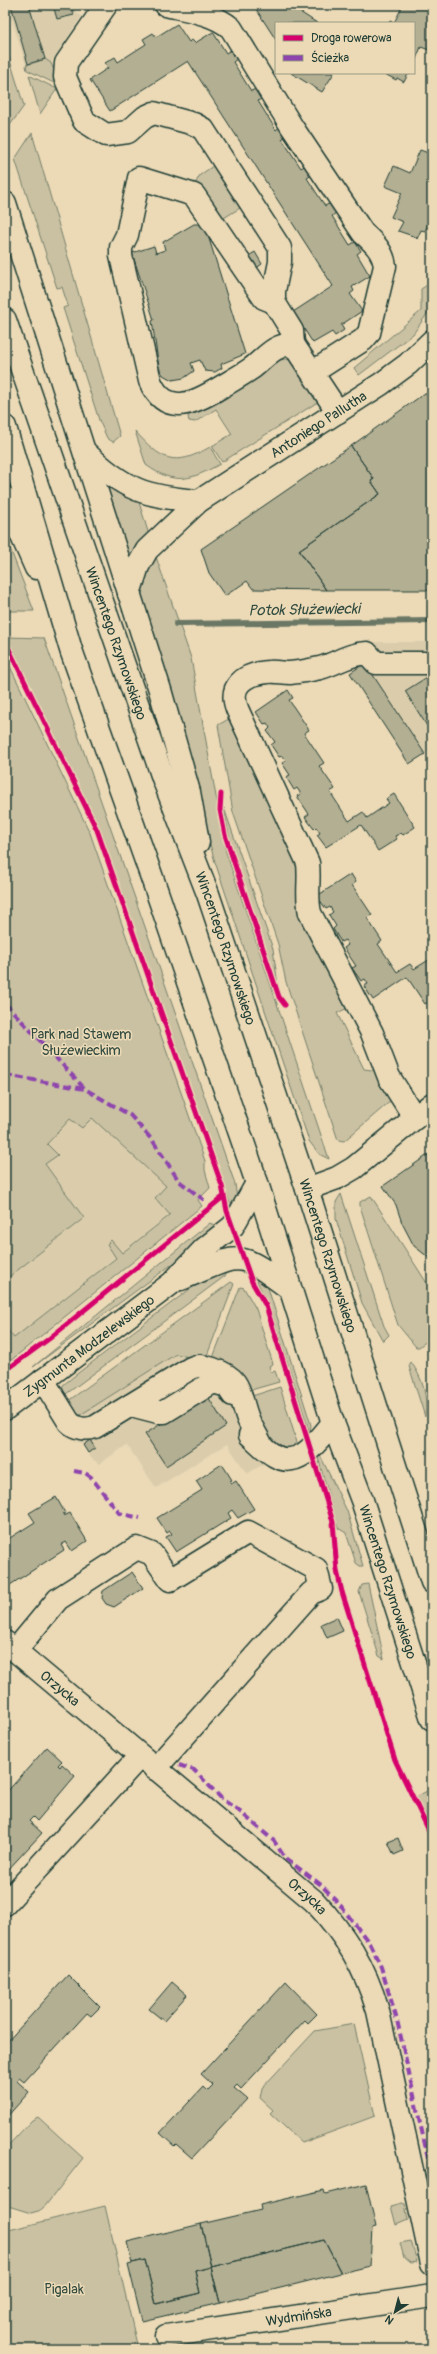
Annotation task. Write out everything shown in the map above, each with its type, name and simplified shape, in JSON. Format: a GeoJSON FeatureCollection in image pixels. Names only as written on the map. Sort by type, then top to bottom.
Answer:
{"type":"FeatureCollection","features":[{"type":"Feature","properties":{"kind":"main road"},"geometry":{"type":"LineString","coordinates":[[106,5],[66,63],[65,77],[84,121],[106,135],[117,135],[128,132],[145,117],[154,113],[194,124],[203,129],[280,248],[280,262],[274,291],[274,302],[292,331],[293,344],[313,372],[338,412]]}},
{"type":"Feature","properties":{"kind":"main road"},"geometry":{"type":"LineString","coordinates":[[166,5],[223,21],[231,28],[305,147],[363,234],[376,245],[384,256],[385,266],[369,333],[363,340],[313,372]]}},
{"type":"Feature","properties":{"kind":"main road"},"geometry":{"type":"LineString","coordinates":[[274,302],[264,298],[194,195],[140,178],[127,235],[121,247],[121,256],[150,380],[159,394],[165,400],[181,405],[197,402],[253,367],[265,356],[285,344],[293,344]]}},
{"type":"Feature","properties":{"kind":"main road","name":"Wincentego Rzymowskiego"},"geometry":{"type":"LineString","coordinates":[[5,203],[160,690],[189,792],[208,894]]}},
{"type":"Feature","properties":{"kind":"main road","name":"Wincentego Rzymowskiego"},"geometry":{"type":"LineString","coordinates":[[5,320],[162,778],[208,894],[307,1189],[432,1582]]}},
{"type":"Feature","properties":{"kind":"main road","name":"Antoniego Pallutha"},"geometry":{"type":"LineString","coordinates":[[129,594],[138,566],[147,550],[199,501],[338,412],[400,370],[432,341]]}},
{"type":"Feature","properties":{"kind":"main road","name":"Wincentego Rzymowskiego"},"geometry":{"type":"LineString","coordinates":[[5,428],[71,650],[154,882],[256,1183],[333,1423],[362,1500],[432,1719]]}},
{"type":"Feature","properties":{"kind":"main road"},"geometry":{"type":"LineString","coordinates":[[85,452],[112,476],[131,488],[156,496],[199,501]]}},
{"type":"Feature","properties":{"kind":"main road","name":"Wincentego Rzymowskiego"},"geometry":{"type":"LineString","coordinates":[[5,498],[71,650]]}},
{"type":"Feature","properties":{"kind":"main road"},"geometry":{"type":"LineString","coordinates":[[416,1118],[389,1077],[372,1033],[310,913],[306,898],[310,877],[308,863],[238,711],[233,694],[246,678],[268,672],[289,673],[322,667],[352,654],[367,653],[376,663],[432,663]]}},
{"type":"Feature","properties":{"kind":"main road"},"geometry":{"type":"LineString","coordinates":[[307,1189],[336,1178],[354,1168],[432,1104]]}},
{"type":"Feature","properties":{"kind":"main road","name":"Zygmunta Modzelewskiego"},"geometry":{"type":"LineString","coordinates":[[5,1409],[172,1283],[204,1249],[233,1226],[256,1183]]}},
{"type":"Feature","properties":{"kind":"main road","name":"Zygmunta Modzelewskiego"},"geometry":{"type":"LineString","coordinates":[[172,1283],[232,1258],[244,1259],[256,1264],[290,1289]]}},
{"type":"Feature","properties":{"kind":"main road"},"geometry":{"type":"LineString","coordinates":[[43,1380],[69,1422],[79,1428],[95,1427],[131,1405],[158,1412],[164,1412],[210,1384],[223,1384],[232,1394],[241,1425],[275,1456],[281,1458],[294,1458],[305,1454],[333,1423]]}},
{"type":"Feature","properties":{"kind":"main road"},"geometry":{"type":"LineString","coordinates":[[5,1904],[147,1763],[311,1593],[321,1589],[316,1569],[248,1532],[170,1580],[152,1554],[137,1548],[58,1599],[10,1646]]}},
{"type":"Feature","properties":{"kind":"main road","name":"Orzycka"},"geometry":{"type":"LineString","coordinates":[[10,1646],[147,1763],[314,1901],[334,1922],[351,1946],[364,1970],[378,2011],[432,2264]]}},
{"type":"Feature","properties":{"kind":"main road","name":"Wydmińska"},"geometry":{"type":"LineString","coordinates":[[166,2336],[432,2296]]}},
{"type":"Feature","properties":{"kind":"shaded area"},"geometry":{"type":"Polygon","coordinates":[[[7,5],[74,5],[77,13],[82,16],[51,63],[45,60],[26,65],[7,5]]]}},
{"type":"Feature","properties":{"kind":"shaded area"},"geometry":{"type":"Polygon","coordinates":[[[367,642],[432,642],[432,749],[409,764],[350,673],[365,663],[367,642]]]}},
{"type":"Feature","properties":{"kind":"shaded area"},"geometry":{"type":"Polygon","coordinates":[[[81,1106],[184,1203],[5,1346],[5,1280],[84,1218],[38,1155],[81,1106]]]}},
{"type":"Feature","properties":{"kind":"shaded area"},"geometry":{"type":"Polygon","coordinates":[[[182,1349],[239,1372],[267,1462],[247,1474],[227,1444],[156,1488],[127,1445],[99,1464],[91,1458],[82,1444],[66,1437],[58,1427],[182,1349]]]}},
{"type":"Feature","properties":{"kind":"green space"},"geometry":{"type":"Polygon","coordinates":[[[5,44],[24,106],[5,132],[5,44]]]}},
{"type":"Feature","properties":{"kind":"green space"},"geometry":{"type":"Polygon","coordinates":[[[45,59],[51,63],[60,86],[27,70],[26,65],[45,59]]]}},
{"type":"Feature","properties":{"kind":"green space"},"geometry":{"type":"Polygon","coordinates":[[[29,75],[57,89],[40,114],[29,75]]]}},
{"type":"Feature","properties":{"kind":"green space"},"geometry":{"type":"Polygon","coordinates":[[[32,133],[120,436],[113,442],[107,438],[99,420],[63,308],[68,306],[62,287],[57,288],[15,159],[32,133]]]}},
{"type":"Feature","properties":{"kind":"green space"},"geometry":{"type":"Polygon","coordinates":[[[213,166],[240,208],[219,221],[195,184],[200,175],[213,166]]]}},
{"type":"Feature","properties":{"kind":"green space"},"geometry":{"type":"Polygon","coordinates":[[[432,282],[432,307],[413,334],[359,375],[354,368],[421,311],[421,289],[432,282]]]}},
{"type":"Feature","properties":{"kind":"green space"},"geometry":{"type":"Polygon","coordinates":[[[280,360],[291,360],[321,400],[222,462],[212,446],[232,434],[216,409],[195,422],[189,421],[188,417],[190,414],[280,360]]]}},
{"type":"Feature","properties":{"kind":"green space"},"geometry":{"type":"Polygon","coordinates":[[[135,431],[153,449],[169,458],[177,459],[187,457],[198,454],[210,447],[220,464],[191,477],[175,478],[166,476],[156,472],[146,465],[135,431]]]}},
{"type":"Feature","properties":{"kind":"green space"},"geometry":{"type":"Polygon","coordinates":[[[105,483],[129,498],[139,502],[149,535],[132,556],[127,553],[105,483]]]}},
{"type":"Feature","properties":{"kind":"green space"},"geometry":{"type":"Polygon","coordinates":[[[5,535],[34,611],[5,611],[5,535]]]}},
{"type":"Feature","properties":{"kind":"green space"},"geometry":{"type":"Polygon","coordinates":[[[155,554],[191,658],[226,852],[329,1159],[319,1154],[309,1141],[215,862],[141,599],[141,587],[155,554]]]}},
{"type":"Feature","properties":{"kind":"green space"},"geometry":{"type":"Polygon","coordinates":[[[7,637],[44,638],[235,1184],[237,1199],[233,1215],[225,1186],[100,829],[39,706],[7,637]]]}},
{"type":"Feature","properties":{"kind":"green space","name":"Park nad Stawem Służewieckim"},"geometry":{"type":"Polygon","coordinates":[[[5,656],[90,833],[205,1161],[205,1170],[210,1188],[198,1200],[202,1206],[5,1365],[5,1327],[14,1338],[116,1258],[107,1244],[111,1240],[122,1253],[170,1215],[155,1198],[166,1186],[92,1118],[82,1128],[70,1119],[47,1144],[58,1155],[45,1164],[84,1218],[5,1280],[5,656]]]}},
{"type":"Feature","properties":{"kind":"green space"},"geometry":{"type":"Polygon","coordinates":[[[234,716],[299,855],[350,1007],[337,1013],[364,1069],[379,1071],[393,1099],[344,1141],[338,1140],[286,982],[278,944],[233,812],[218,725],[234,716]]]}},
{"type":"Feature","properties":{"kind":"green space"},"geometry":{"type":"Polygon","coordinates":[[[224,808],[273,949],[278,985],[231,846],[224,808]]]}},
{"type":"Feature","properties":{"kind":"green space"},"geometry":{"type":"Polygon","coordinates":[[[341,1194],[384,1326],[389,1335],[383,1341],[362,1303],[336,1219],[336,1202],[341,1194]]]}},
{"type":"Feature","properties":{"kind":"green space"},"geometry":{"type":"Polygon","coordinates":[[[371,1196],[432,1291],[432,1337],[419,1347],[416,1347],[398,1325],[360,1206],[360,1202],[371,1196]]]}},
{"type":"Feature","properties":{"kind":"green space"},"geometry":{"type":"Polygon","coordinates":[[[210,1223],[214,1225],[217,1231],[33,1367],[210,1223]]]}},
{"type":"Feature","properties":{"kind":"green space"},"geometry":{"type":"Polygon","coordinates":[[[251,1269],[268,1288],[311,1425],[310,1433],[271,1310],[251,1269]]]}},
{"type":"Feature","properties":{"kind":"green space"},"geometry":{"type":"Polygon","coordinates":[[[229,1270],[225,1276],[62,1397],[63,1385],[78,1373],[202,1280],[229,1270]]]}},
{"type":"Feature","properties":{"kind":"green space"},"geometry":{"type":"Polygon","coordinates":[[[231,1282],[234,1284],[205,1361],[176,1354],[74,1419],[64,1404],[231,1282]]]}},
{"type":"Feature","properties":{"kind":"green space"},"geometry":{"type":"Polygon","coordinates":[[[240,1287],[244,1288],[256,1309],[273,1364],[269,1366],[271,1372],[275,1371],[279,1382],[244,1392],[211,1363],[240,1287]]]}},
{"type":"Feature","properties":{"kind":"green space"},"geometry":{"type":"Polygon","coordinates":[[[411,1362],[419,1375],[424,1388],[426,1402],[425,1417],[409,1366],[411,1362]]]}},
{"type":"Feature","properties":{"kind":"green space"},"geometry":{"type":"Polygon","coordinates":[[[280,1387],[299,1449],[291,1451],[273,1445],[246,1398],[280,1387]]]}},
{"type":"Feature","properties":{"kind":"green space"},"geometry":{"type":"Polygon","coordinates":[[[317,1454],[320,1455],[347,1511],[363,1566],[356,1563],[346,1533],[338,1528],[317,1454]]]}},
{"type":"Feature","properties":{"kind":"green space"},"geometry":{"type":"Polygon","coordinates":[[[368,1584],[384,1659],[379,1656],[359,1592],[362,1585],[368,1584]]]}},
{"type":"Feature","properties":{"kind":"green space"},"geometry":{"type":"Polygon","coordinates":[[[427,1791],[432,1800],[432,1827],[416,1797],[427,1791]]]}},
{"type":"Feature","properties":{"kind":"green space"},"geometry":{"type":"Polygon","coordinates":[[[354,2024],[375,2116],[302,2143],[270,2113],[273,2110],[260,2098],[262,2088],[315,2031],[354,2024]]]}},
{"type":"Feature","properties":{"kind":"green space"},"geometry":{"type":"Polygon","coordinates":[[[38,2117],[83,2158],[42,2210],[31,2213],[5,2205],[5,2149],[32,2120],[38,2117]]]}},
{"type":"Feature","properties":{"kind":"green space"},"geometry":{"type":"Polygon","coordinates":[[[402,2203],[405,2204],[408,2220],[396,2225],[391,2206],[402,2203]]]}},
{"type":"Feature","properties":{"kind":"green space","name":"Pigalak"},"geometry":{"type":"Polygon","coordinates":[[[105,2206],[138,2349],[5,2349],[5,2231],[105,2206]]]}},
{"type":"Feature","properties":{"kind":"green space"},"geometry":{"type":"Polygon","coordinates":[[[411,2241],[417,2262],[410,2263],[404,2258],[400,2243],[411,2241]]]}},
{"type":"Feature","properties":{"kind":"building"},"geometry":{"type":"Polygon","coordinates":[[[11,5],[29,5],[45,59],[28,64],[11,5]]]}},
{"type":"Feature","properties":{"kind":"building"},"geometry":{"type":"Polygon","coordinates":[[[53,5],[71,5],[74,15],[57,19],[53,5]]]}},
{"type":"Feature","properties":{"kind":"building"},"geometry":{"type":"Polygon","coordinates":[[[250,5],[289,5],[315,22],[275,22],[275,38],[256,9],[250,5]]]}},
{"type":"Feature","properties":{"kind":"building"},"geometry":{"type":"Polygon","coordinates":[[[403,5],[432,5],[432,51],[421,47],[415,62],[415,22],[394,22],[403,5]]]}},
{"type":"Feature","properties":{"kind":"building"},"geometry":{"type":"Polygon","coordinates":[[[177,24],[189,42],[192,40],[195,43],[213,32],[226,53],[231,50],[237,59],[233,62],[251,91],[256,89],[262,98],[258,101],[276,130],[281,126],[287,136],[282,139],[301,168],[306,165],[312,175],[307,178],[325,206],[330,203],[336,213],[332,216],[350,245],[355,242],[361,251],[357,254],[370,276],[352,287],[354,291],[350,294],[362,311],[341,325],[344,330],[335,336],[332,332],[313,343],[293,312],[333,286],[188,61],[110,111],[90,80],[108,68],[105,63],[115,57],[118,62],[146,44],[143,39],[153,33],[156,37],[177,24]]]}},
{"type":"Feature","properties":{"kind":"building"},"geometry":{"type":"Polygon","coordinates":[[[293,74],[333,74],[322,92],[293,74]]]}},
{"type":"Feature","properties":{"kind":"building"},"geometry":{"type":"Polygon","coordinates":[[[385,74],[408,74],[404,82],[397,78],[396,80],[385,74]]]}},
{"type":"Feature","properties":{"kind":"building"},"geometry":{"type":"Polygon","coordinates":[[[420,150],[431,154],[432,153],[432,215],[425,231],[421,230],[417,239],[416,237],[398,231],[403,222],[391,217],[402,193],[385,186],[394,166],[410,173],[420,150]]]}},
{"type":"Feature","properties":{"kind":"building"},"geometry":{"type":"Polygon","coordinates":[[[194,224],[199,224],[206,229],[245,354],[221,364],[222,368],[215,372],[205,371],[200,360],[191,363],[194,371],[184,378],[172,380],[163,375],[159,368],[152,321],[154,320],[132,253],[154,246],[156,253],[165,250],[163,242],[194,224]]]}},
{"type":"Feature","properties":{"kind":"building"},"geometry":{"type":"Polygon","coordinates":[[[255,252],[262,264],[255,269],[247,257],[255,252]]]}},
{"type":"Feature","properties":{"kind":"building"},"geometry":{"type":"Polygon","coordinates":[[[425,393],[432,402],[432,590],[326,590],[299,550],[380,494],[371,481],[374,479],[351,446],[425,393]]]}},
{"type":"Feature","properties":{"kind":"building"},"geometry":{"type":"Polygon","coordinates":[[[351,446],[374,479],[371,481],[380,494],[299,550],[326,590],[253,589],[247,581],[225,596],[209,573],[201,549],[351,446]]]}},
{"type":"Feature","properties":{"kind":"building"},"geometry":{"type":"Polygon","coordinates":[[[365,663],[425,754],[409,764],[350,673],[365,663]]]}},
{"type":"Feature","properties":{"kind":"building"},"geometry":{"type":"Polygon","coordinates":[[[432,674],[432,734],[405,691],[432,674]]]}},
{"type":"Feature","properties":{"kind":"building"},"geometry":{"type":"Polygon","coordinates":[[[288,690],[293,698],[289,700],[309,730],[304,733],[324,763],[319,766],[335,789],[330,792],[349,821],[363,812],[367,818],[389,803],[386,799],[394,794],[415,827],[403,835],[401,833],[395,836],[397,839],[378,851],[361,825],[326,847],[317,835],[320,833],[316,827],[314,829],[305,817],[309,814],[297,796],[301,794],[297,788],[294,790],[286,777],[290,775],[282,763],[286,761],[282,756],[279,757],[271,745],[275,742],[267,731],[270,728],[267,723],[264,724],[256,712],[288,690]]]}},
{"type":"Feature","properties":{"kind":"building"},"geometry":{"type":"Polygon","coordinates":[[[351,874],[356,882],[352,885],[372,915],[367,918],[382,941],[378,944],[397,972],[410,964],[414,969],[432,958],[432,1000],[425,1004],[407,977],[373,1000],[364,986],[368,984],[365,979],[361,981],[352,968],[356,966],[344,948],[348,945],[345,940],[341,942],[333,929],[336,926],[329,915],[333,912],[330,907],[326,909],[317,896],[351,874]]]}},
{"type":"Feature","properties":{"kind":"building"},"geometry":{"type":"Polygon","coordinates":[[[432,1152],[432,1254],[428,1257],[414,1246],[402,1223],[396,1205],[383,1186],[432,1152]]]}},
{"type":"Feature","properties":{"kind":"building"},"geometry":{"type":"Polygon","coordinates":[[[207,1395],[226,1426],[166,1466],[145,1434],[207,1395]]]}},
{"type":"Feature","properties":{"kind":"building"},"geometry":{"type":"Polygon","coordinates":[[[90,1440],[95,1448],[88,1453],[83,1445],[90,1440]]]}},
{"type":"Feature","properties":{"kind":"building"},"geometry":{"type":"Polygon","coordinates":[[[222,1464],[232,1480],[230,1481],[231,1484],[236,1481],[254,1509],[238,1518],[232,1510],[228,1513],[231,1518],[176,1552],[166,1537],[172,1534],[170,1531],[167,1533],[157,1518],[202,1490],[196,1481],[222,1464]]]}},
{"type":"Feature","properties":{"kind":"building"},"geometry":{"type":"Polygon","coordinates":[[[56,1497],[65,1513],[63,1514],[64,1516],[70,1513],[87,1541],[72,1551],[66,1542],[61,1545],[64,1550],[10,1585],[5,1577],[5,1541],[35,1522],[29,1513],[56,1497]]]}},
{"type":"Feature","properties":{"kind":"building"},"geometry":{"type":"Polygon","coordinates":[[[132,1572],[143,1588],[114,1607],[106,1604],[102,1598],[103,1591],[132,1572]]]}},
{"type":"Feature","properties":{"kind":"building"},"geometry":{"type":"Polygon","coordinates":[[[337,1617],[343,1631],[327,1638],[321,1624],[337,1617]]]}},
{"type":"Feature","properties":{"kind":"building"},"geometry":{"type":"Polygon","coordinates":[[[47,1747],[62,1761],[58,1765],[60,1767],[62,1764],[75,1776],[37,1821],[33,1817],[29,1821],[42,1833],[5,1873],[5,1794],[47,1747]]]}},
{"type":"Feature","properties":{"kind":"building"},"geometry":{"type":"Polygon","coordinates":[[[398,1838],[403,1851],[394,1855],[388,1842],[398,1838]]]}},
{"type":"Feature","properties":{"kind":"building"},"geometry":{"type":"Polygon","coordinates":[[[68,1975],[100,2007],[91,2016],[87,2013],[24,2082],[19,2078],[17,2081],[29,2092],[5,2119],[5,2044],[68,1975]]]}},
{"type":"Feature","properties":{"kind":"building"},"geometry":{"type":"Polygon","coordinates":[[[172,1982],[187,1995],[164,2021],[149,2009],[172,1982]]]}},
{"type":"Feature","properties":{"kind":"building"},"geometry":{"type":"Polygon","coordinates":[[[286,1982],[317,2014],[308,2023],[305,2020],[241,2089],[237,2085],[234,2088],[247,2099],[192,2158],[176,2144],[174,2146],[160,2133],[203,2087],[207,2091],[213,2085],[201,2074],[286,1982]]]}},
{"type":"Feature","properties":{"kind":"building"},"geometry":{"type":"Polygon","coordinates":[[[366,2184],[376,2227],[372,2228],[370,2266],[341,2273],[324,2240],[211,2267],[201,2224],[261,2210],[260,2205],[324,2190],[325,2194],[366,2184]]]}},
{"type":"Feature","properties":{"kind":"building"},"geometry":{"type":"Polygon","coordinates":[[[201,2224],[211,2267],[195,2271],[200,2293],[156,2304],[145,2260],[132,2263],[127,2242],[201,2224]]]}},
{"type":"Feature","properties":{"kind":"building"},"geometry":{"type":"Polygon","coordinates":[[[324,2240],[341,2273],[220,2303],[211,2267],[324,2240]]]}},
{"type":"Feature","properties":{"kind":"building"},"geometry":{"type":"Polygon","coordinates":[[[145,2260],[156,2304],[200,2293],[195,2271],[211,2267],[220,2303],[142,2321],[128,2264],[145,2260]]]}},
{"type":"Feature","properties":{"kind":"waterway","name":"Potok Służewiecki"},"geometry":{"type":"LineString","coordinates":[[176,624],[432,621]]}},
{"type":"Feature","properties":{"kind":"marked path"},"geometry":{"type":"LineString","coordinates":[[5,1003],[85,1089]]}},
{"type":"Feature","properties":{"kind":"marked path"},"geometry":{"type":"LineString","coordinates":[[5,1075],[85,1089],[130,1115],[153,1141],[179,1181],[204,1200]]}},
{"type":"Feature","properties":{"kind":"marked path"},"geometry":{"type":"LineString","coordinates":[[74,1471],[85,1473],[91,1477],[119,1513],[140,1518]]}},
{"type":"Feature","properties":{"kind":"marked path"},"geometry":{"type":"LineString","coordinates":[[179,1765],[194,1770],[223,1800],[238,1810],[274,1841],[285,1858],[320,1884],[337,1901],[370,1944],[381,1967],[397,2020],[432,2176]]}},
{"type":"Feature","properties":{"kind":"cycle path"},"geometry":{"type":"LineString","coordinates":[[5,641],[97,830],[222,1186],[227,1211],[252,1282],[266,1306],[333,1522],[337,1571],[342,1592],[395,1760],[432,1837]]}},
{"type":"Feature","properties":{"kind":"cycle path"},"geometry":{"type":"LineString","coordinates":[[221,794],[220,810],[225,835],[279,997],[285,1005]]}},
{"type":"Feature","properties":{"kind":"cycle path"},"geometry":{"type":"LineString","coordinates":[[5,1371],[50,1338],[223,1197]]}}]}
